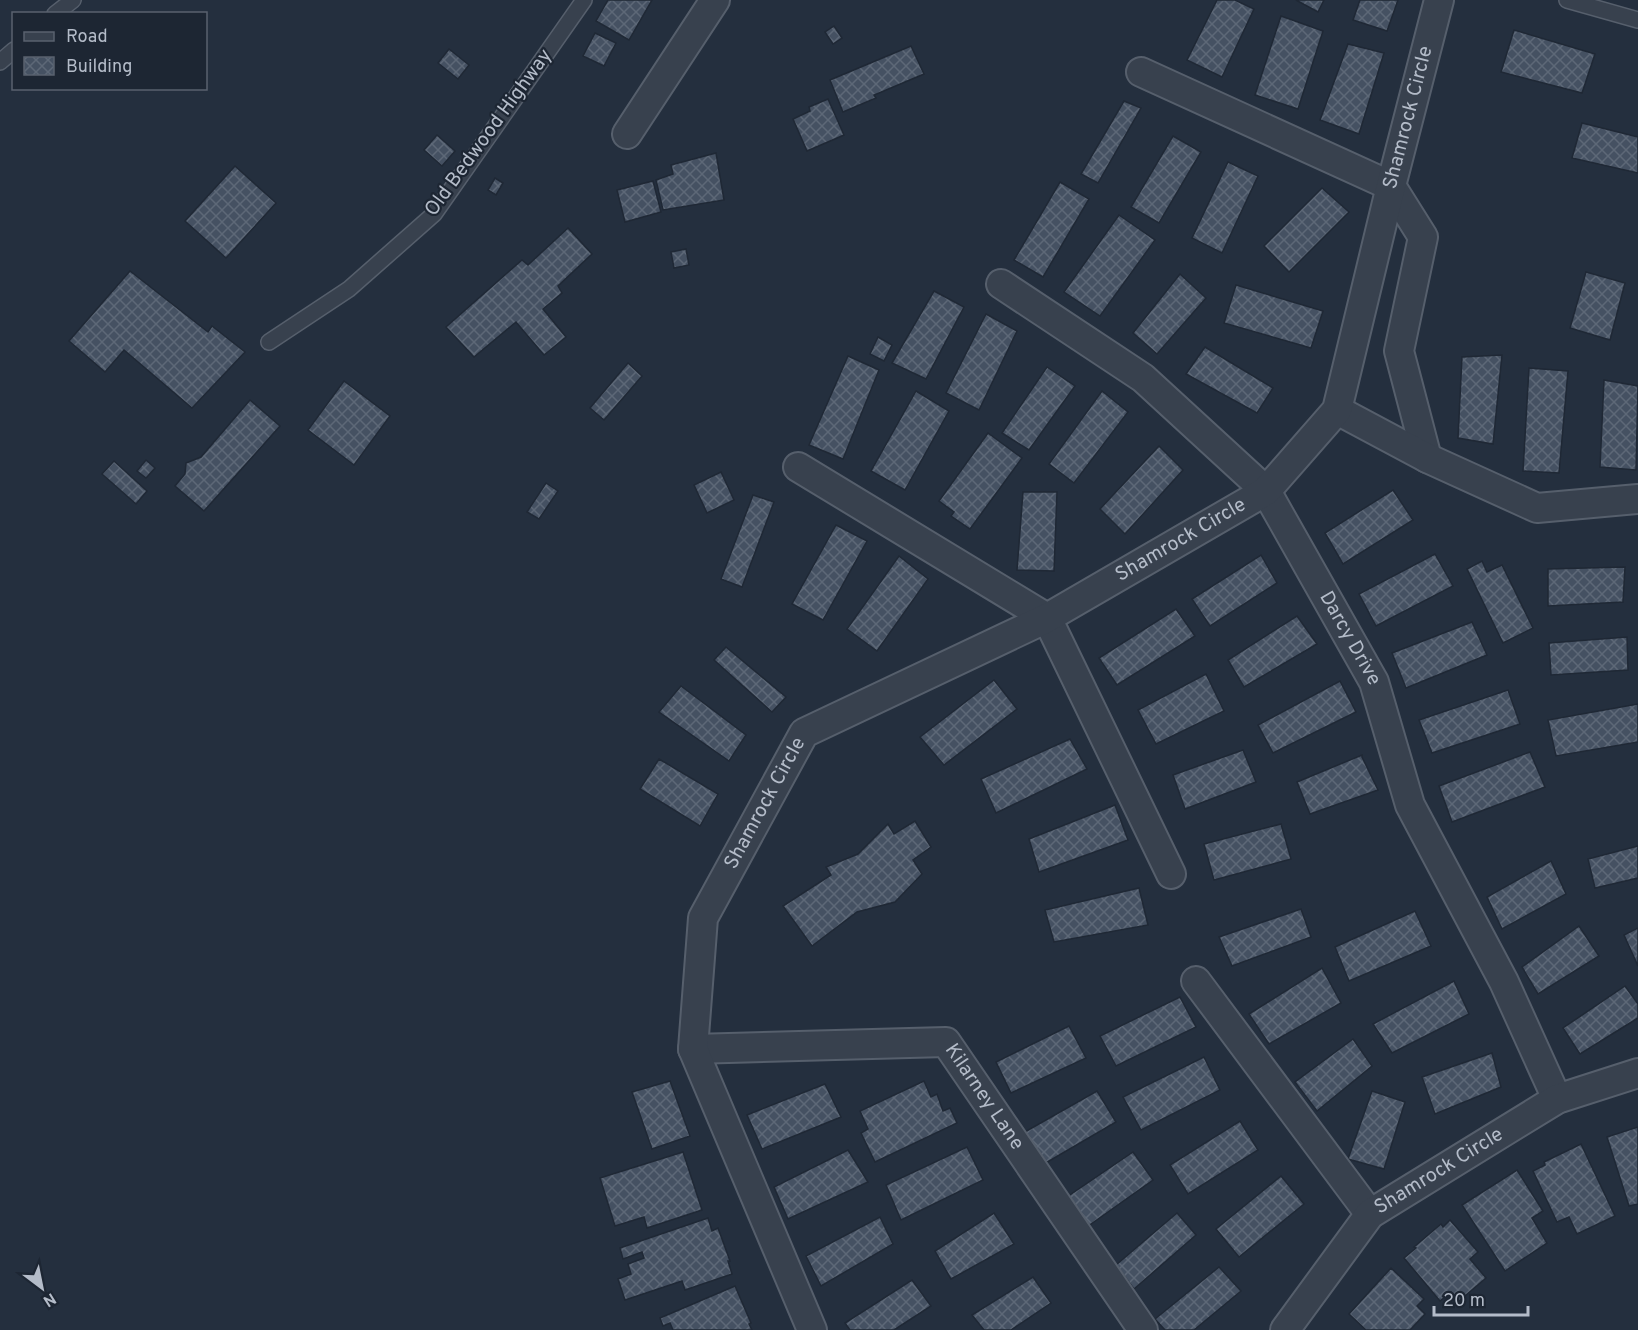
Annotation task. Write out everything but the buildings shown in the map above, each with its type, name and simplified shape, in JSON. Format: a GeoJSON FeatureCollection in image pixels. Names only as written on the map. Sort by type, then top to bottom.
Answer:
{"type":"FeatureCollection","features":[{"type":"Feature","properties":{"kind":"street"},"geometry":{"type":"LineString","coordinates":[[627,134],[715,0]]}},
{"type":"Feature","properties":{"kind":"street","name":"Shamrock Circle"},"geometry":{"type":"LineString","coordinates":[[812,1330],[693,1049],[703,918],[804,733],[1047,618],[1266,491],[1337,410],[1439,0]]}},
{"type":"Feature","properties":{"kind":"street"},"geometry":{"type":"LineString","coordinates":[[1141,72],[1391,186],[1423,237],[1399,351],[1426,458]]}},
{"type":"Feature","properties":{"kind":"street","name":"Darcy Drive"},"geometry":{"type":"LineString","coordinates":[[1001,284],[1143,378],[1266,491],[1374,682],[1410,806],[1504,982],[1557,1099]]}},
{"type":"Feature","properties":{"kind":"street"},"geometry":{"type":"LineString","coordinates":[[1337,410],[1426,458],[1537,508],[1637,504]]}},
{"type":"Feature","properties":{"kind":"street"},"geometry":{"type":"LineString","coordinates":[[798,467],[1047,618],[1172,874]]}},
{"type":"Feature","properties":{"kind":"street"},"geometry":{"type":"LineString","coordinates":[[1196,981],[1370,1214]]}},
{"type":"Feature","properties":{"kind":"street","name":"Kilarney Lane"},"geometry":{"type":"LineString","coordinates":[[693,1049],[946,1042],[1143,1330]]}},
{"type":"Feature","properties":{"kind":"street","name":"Shamrock Circle"},"geometry":{"type":"LineString","coordinates":[[1285,1330],[1370,1214],[1557,1099],[1638,1073]]}},
{"type":"Feature","properties":{"kind":"lane"},"geometry":{"type":"LineString","coordinates":[[57,12],[72,0]]}},
{"type":"Feature","properties":{"kind":"lane","name":"Old Bedwood Highway"},"geometry":{"type":"LineString","coordinates":[[269,342],[349,289],[434,214],[584,0]]}},
{"type":"Feature","properties":{"kind":"lane"},"geometry":{"type":"LineString","coordinates":[[1567,0],[1638,20]]}},
{"type":"Feature","properties":{"kind":"lane"},"geometry":{"type":"LineString","coordinates":[[0,62],[12,52]]}}]}
